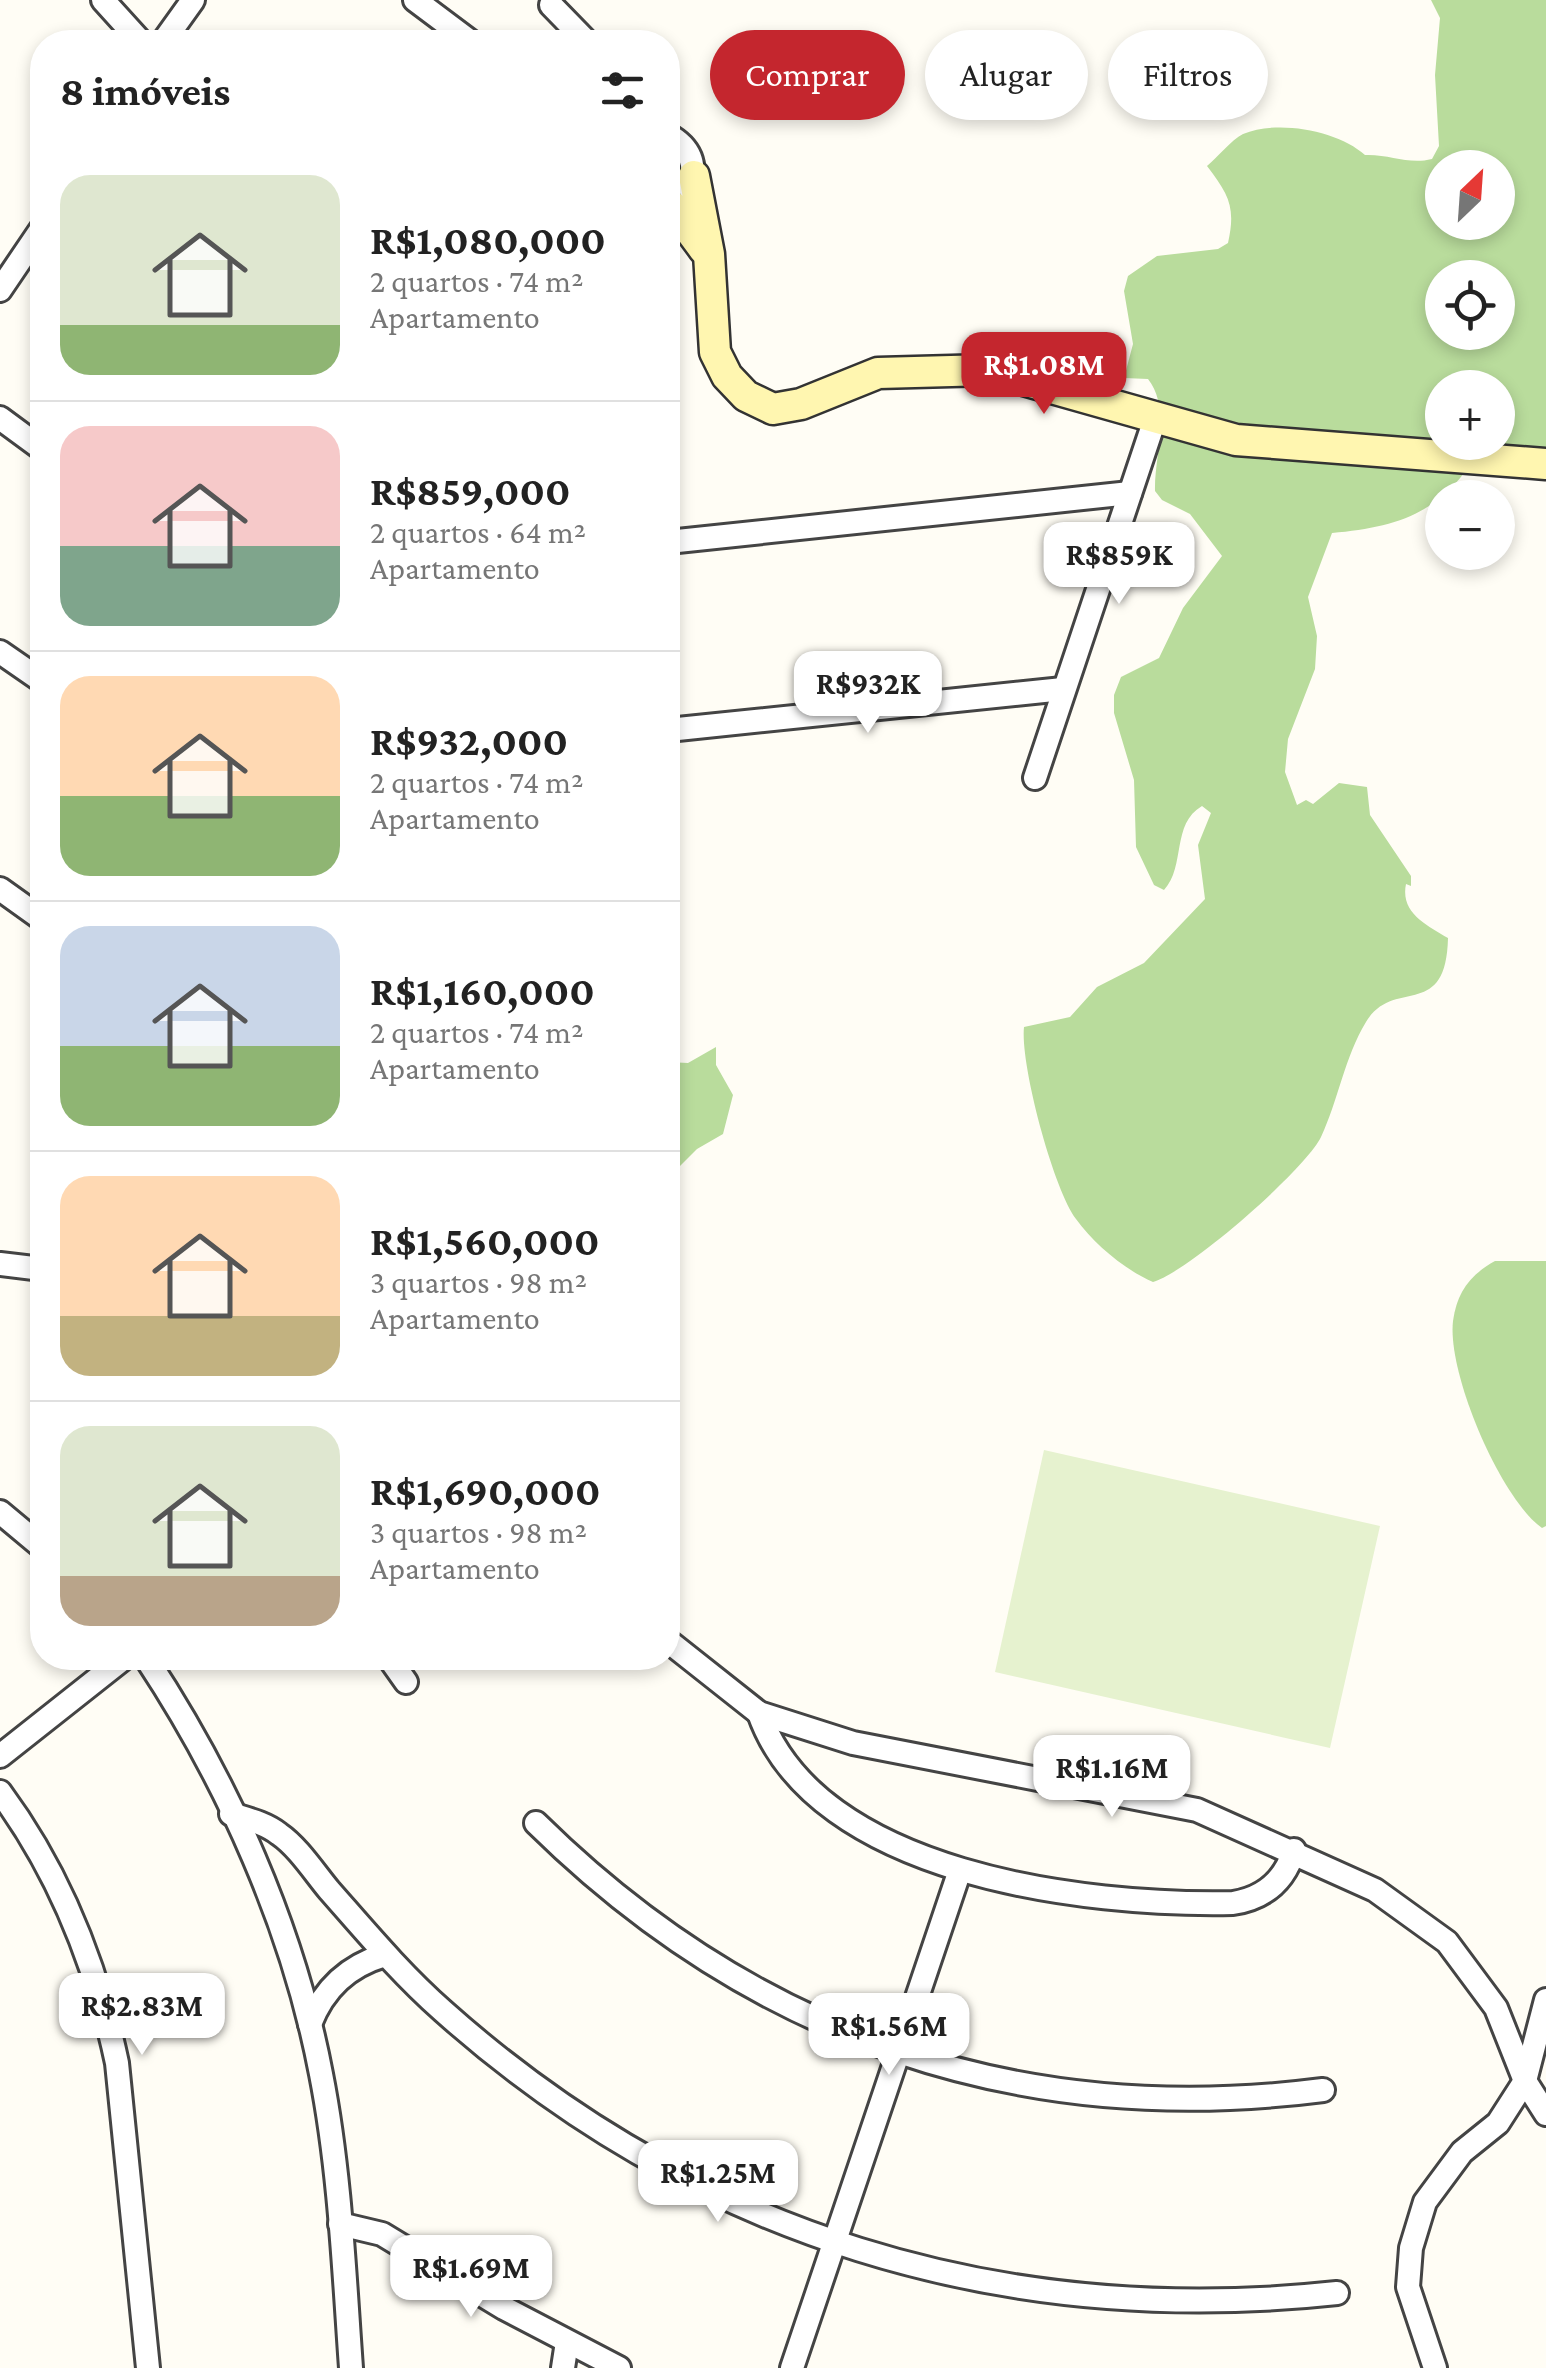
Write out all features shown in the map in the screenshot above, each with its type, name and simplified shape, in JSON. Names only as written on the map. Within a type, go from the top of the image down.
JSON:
[{"type":"street","points":[[103,0],[130,30]]},
{"type":"street","points":[[172,30],[193,0]]},
{"type":"street","points":[[415,0],[455,30]]},
{"type":"street","points":[[551,2],[563,30]]},
{"type":"street","points":[[551,2],[576,30]]},
{"type":"street","points":[[680,145],[688,151],[709,254],[715,352],[727,376],[746,396],[772,409],[802,404],[878,373],[988,370],[1236,440],[1546,464]]},
{"type":"street","points":[[680,202],[694,176]]},
{"type":"street","points":[[680,220],[709,254]]},
{"type":"street","points":[[0,290],[30,246]]},
{"type":"street","points":[[0,418],[30,439]]},
{"type":"street","points":[[1035,778],[1155,419]]},
{"type":"street","points":[[680,541],[1130,494]]},
{"type":"street","points":[[0,652],[30,673]]},
{"type":"street","points":[[680,729],[1063,689]]},
{"type":"street","points":[[0,889],[30,910]]},
{"type":"street","points":[[0,1264],[30,1268]]},
{"type":"street","points":[[0,1512],[30,1537]]},
{"type":"street","points":[[680,1651],[759,1714],[854,1743],[1197,1810],[1294,1850],[1375,1890],[1447,1942],[1496,2008],[1536,2084],[1546,2114]]},
{"type":"street","points":[[0,1756],[109,1670]]},
{"type":"street","points":[[154,1670],[202,1747],[276,1910],[310,2024],[330,2123],[351,2368]]},
{"type":"street","points":[[398,1670],[406,1682]]},
{"type":"street","points":[[759,1714],[778,1757],[816,1800],[871,1832],[960,1870],[1088,1897],[1233,1903],[1256,1898],[1275,1884],[1294,1850]]},
{"type":"street","points":[[0,1792],[59,1886],[94,1972],[107,2017],[117,2062],[148,2368]]},
{"type":"street","points":[[230,1814],[282,1835],[385,1955],[472,2037],[601,2131],[723,2199],[834,2243],[944,2274],[1092,2298],[1224,2302],[1337,2293]]},
{"type":"street","points":[[536,1823],[616,1896],[703,1960],[798,2012],[898,2053],[1002,2082],[1109,2098],[1216,2100],[1323,2090]]},
{"type":"street","points":[[792,2368],[960,1870]]},
{"type":"street","points":[[310,2024],[322,1998],[340,1977],[385,1955]]},
{"type":"street","points":[[1435,2368],[1408,2287],[1411,2248],[1424,2202],[1462,2152],[1498,2123],[1536,2084],[1546,2000]]},
{"type":"street","points":[[340,2224],[382,2234],[619,2368]]},
{"type":"street","points":[[563,2368],[567,2342]]},
{"type":"green space","points":[[1431,0],[1546,0],[1546,455],[1464,473],[1458,480],[1425,480],[1422,510],[1372,528],[1332,533],[1308,597],[1317,636],[1315,669],[1288,739],[1285,772],[1297,805],[1306,800],[1313,804],[1339,783],[1367,787],[1370,815],[1411,876],[1411,886],[1406,884],[1407,903],[1424,923],[1448,938],[1445,964],[1429,989],[1390,1001],[1366,1022],[1352,1049],[1321,1137],[1293,1172],[1192,1260],[1153,1282],[1101,1247],[1067,1203],[1040,1125],[1024,1045],[1024,1027],[1070,1017],[1097,987],[1144,963],[1205,899],[1198,845],[1211,813],[1202,806],[1192,814],[1182,834],[1171,880],[1164,890],[1154,885],[1136,847],[1134,780],[1114,713],[1114,695],[1121,677],[1159,658],[1183,608],[1222,556],[1190,514],[1162,500],[1155,491],[1159,405],[1148,379],[1124,378],[1133,344],[1124,291],[1128,276],[1157,256],[1218,249],[1228,243],[1229,202],[1207,166],[1234,140],[1257,130],[1307,130],[1340,139],[1365,155],[1425,160],[1425,240],[1515,240],[1515,150],[1437,150],[1435,75],[1440,18]]},
{"type":"green space","points":[[716,1047],[716,1065],[733,1095],[723,1134],[697,1149],[680,1166],[680,1063],[688,1063]]},
{"type":"green space","points":[[1495,1261],[1546,1261],[1546,1526],[1542,1528],[1526,1513],[1494,1463],[1467,1401],[1453,1344],[1453,1321],[1461,1293],[1478,1272]]},
{"type":"green space","points":[[1044,1450],[1380,1526],[1330,1748],[995,1672]]}]
